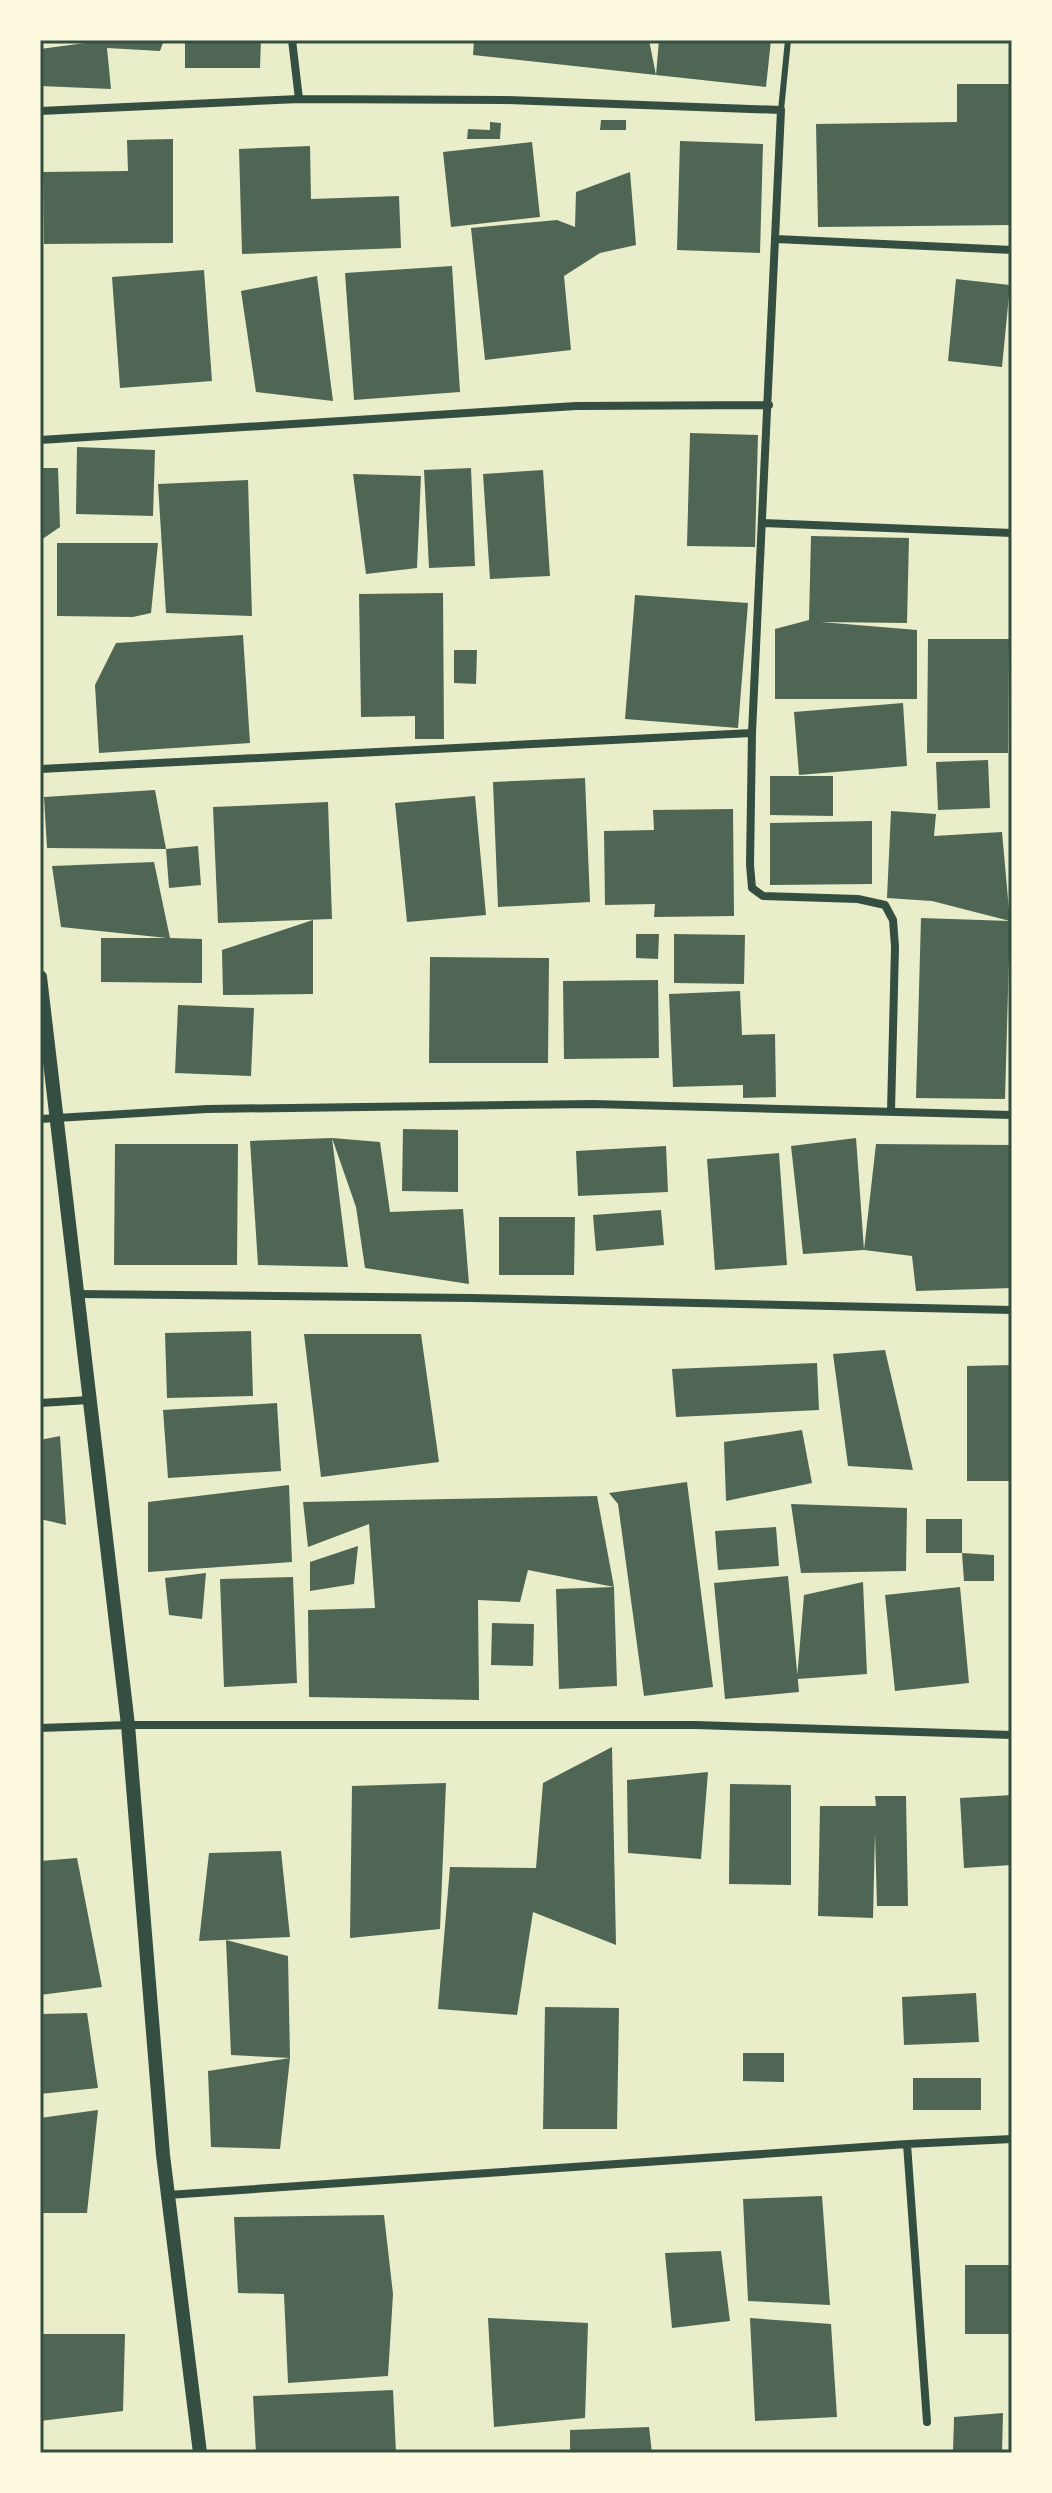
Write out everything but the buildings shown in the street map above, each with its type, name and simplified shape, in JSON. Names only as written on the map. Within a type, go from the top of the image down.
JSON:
[{"type":"street","points":[[292,40],[299,99]]},
{"type":"street","points":[[40,111],[299,99],[505,100],[781,110],[752,733],[752,888],[763,896],[858,899],[885,905],[893,920],[895,947],[891,1112]]},
{"type":"street","points":[[776,239],[1012,250]]},
{"type":"street","points":[[40,440],[576,406],[769,405]]},
{"type":"street","points":[[763,523],[1012,533]]},
{"type":"street","points":[[40,769],[752,733]]},
{"type":"street","points":[[40,977],[128,1725],[168,2195],[200,2453]]},
{"type":"street","points":[[40,1119],[207,1109],[593,1104],[1012,1115]]},
{"type":"street","points":[[77,1294],[471,1298],[1012,1310]]},
{"type":"street","points":[[40,1403],[89,1400]]},
{"type":"street","points":[[40,1728],[128,1725],[696,1725],[1012,1735]]},
{"type":"street","points":[[168,2195],[1012,2139]]},
{"type":"street","points":[[907,2144],[927,2422]]},
{"type":"lane","points":[[781,110],[788,40]]}]
